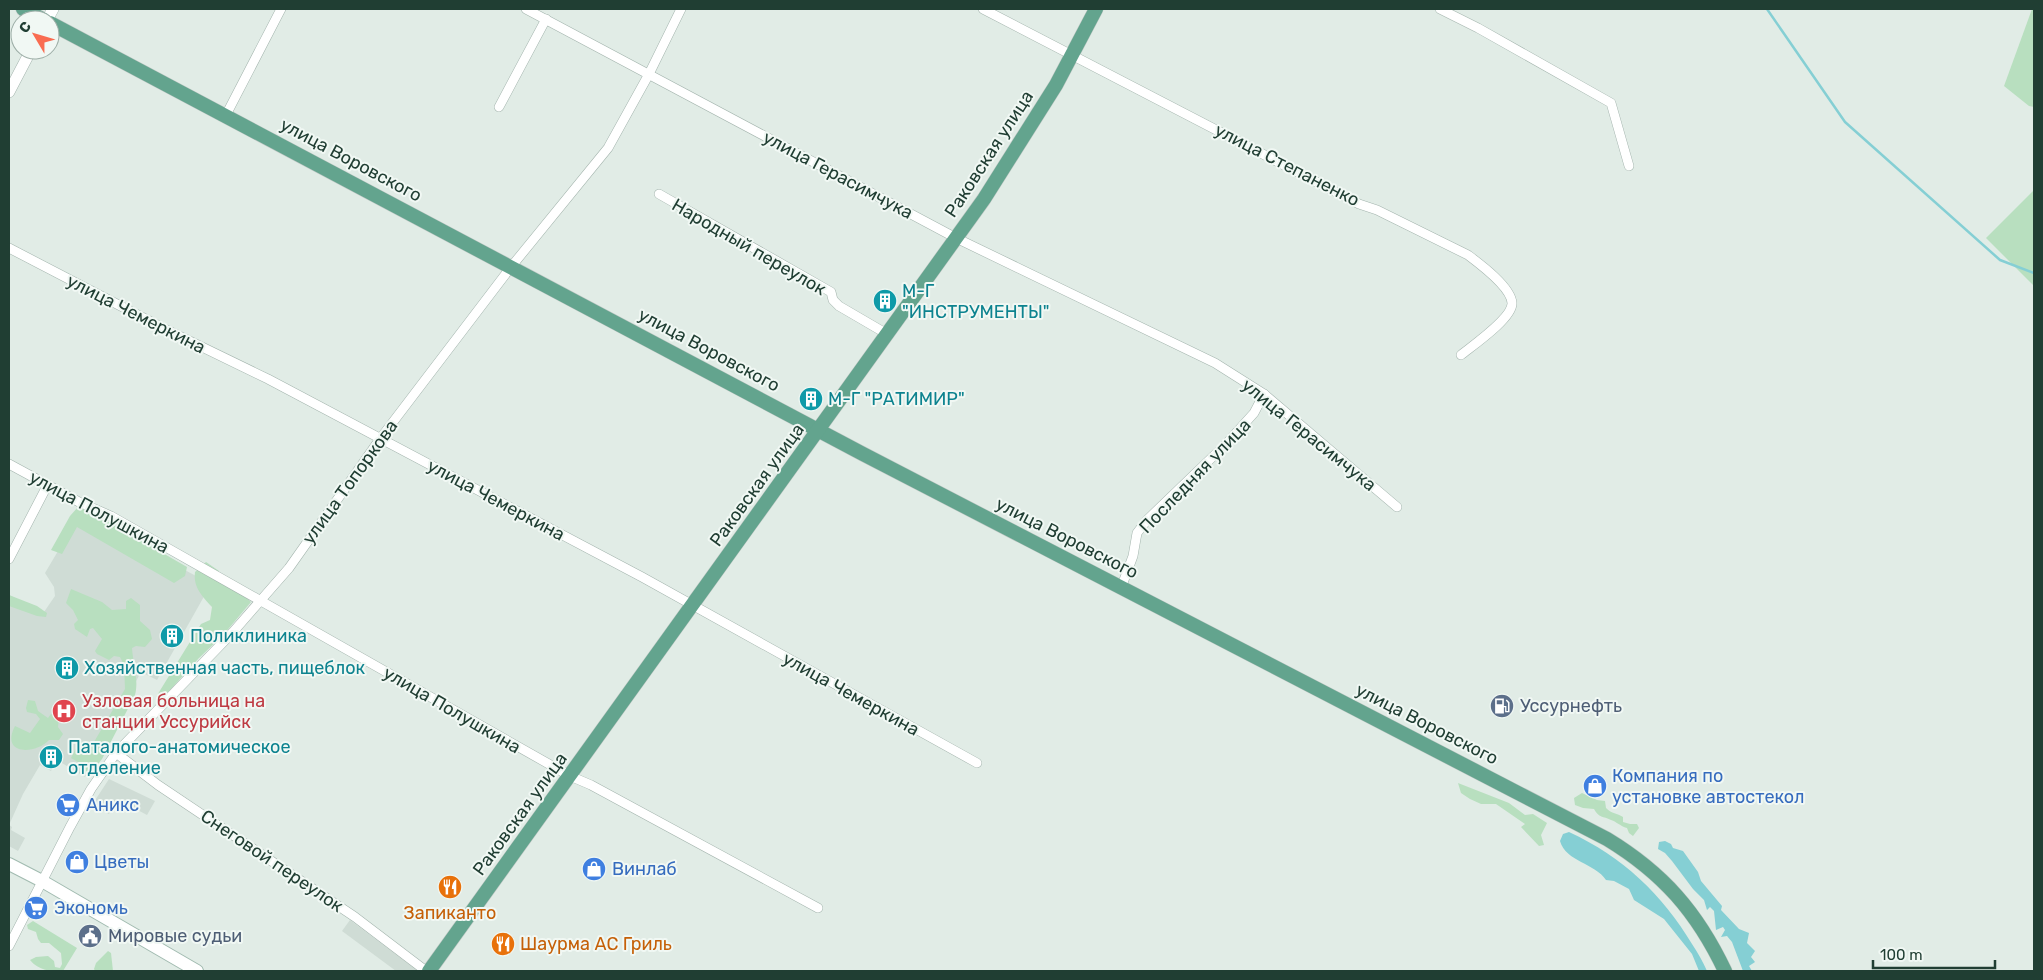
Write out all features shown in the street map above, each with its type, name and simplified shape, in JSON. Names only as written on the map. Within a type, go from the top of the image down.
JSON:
[{"type":"main road","name":"Раковская улица","points":[[428,971],[819,431],[956,238],[1019,146],[1072,55],[1096,9]]},
{"type":"main road","name":"улица Воровского","points":[[60,28],[819,431],[1538,803],[1629,853],[1661,878],[1698,922],[1725,971]]},
{"type":"main road","points":[[9,864],[42,881],[197,971]]},
{"type":"street","points":[[226,115],[281,9]]},
{"type":"street","name":"улица Герасимчука","points":[[526,9],[956,238],[1215,363],[1264,394],[1397,507]]},
{"type":"street","name":"улица Топоркова","points":[[9,946],[91,789],[116,753],[262,601],[380,440],[511,267],[608,148],[649,74],[681,9]]},
{"type":"street","name":"улица Степаненко","points":[[983,9],[1359,204],[1377,210],[1479,263],[1502,285],[1512,302],[1504,319],[1461,355]]},
{"type":"street","points":[[1440,9],[1478,28],[1611,103],[1629,166]]},
{"type":"street","points":[[499,107],[546,19]]},
{"type":"street","points":[[9,92],[26,60]]},
{"type":"street","name":"Народный переулок","points":[[659,194],[831,292],[833,300],[839,306],[887,334]]},
{"type":"street","name":"улица Чемеркина","points":[[9,248],[163,328],[268,379],[380,440],[642,577],[977,763]]},
{"type":"street","name":"Последняя улица","points":[[1121,588],[1133,556],[1137,533],[1147,520],[1219,451],[1254,413],[1264,394]]},
{"type":"street","name":"улица Полушкина","points":[[9,464],[48,486],[111,516],[570,776],[591,785],[818,908]]},
{"type":"street","points":[[9,559],[48,486]]},
{"type":"street","name":"Снеговой переулок","points":[[116,753],[158,785],[355,917],[428,971]]},
{"type":"shaded area","name":"Узловая больница на станции Уссурийск","points":[[80,514],[211,584],[157,680],[141,672],[103,742],[105,743],[85,777],[57,760],[51,771],[40,765],[23,794],[9,825],[9,595],[44,612],[55,596],[54,587],[45,573]]},
{"type":"shaded area","points":[[109,779],[155,801],[147,815],[117,799],[109,814],[92,805]]},
{"type":"shaded area","points":[[9,825],[12,827],[11,830],[25,838],[18,851],[9,846]]},
{"type":"shaded area","points":[[350,920],[418,971],[396,971],[342,931]]},
{"type":"green space","points":[[2032,9],[2034,9],[2034,107],[2029,106],[2004,86]]},
{"type":"green space","points":[[2034,190],[2034,286],[1986,238]]},
{"type":"green space","points":[[78,507],[102,518],[187,567],[185,576],[174,583],[77,527],[62,554],[51,550],[70,516]]},
{"type":"green space","points":[[206,562],[219,571],[214,578],[241,593],[251,602],[224,634],[199,658],[160,701],[156,697],[201,624],[210,620],[212,607],[199,591],[195,582],[195,572]]},
{"type":"green space","points":[[71,589],[102,602],[112,610],[126,609],[126,601],[131,598],[140,605],[140,621],[150,630],[152,639],[145,647],[136,646],[132,648],[136,678],[135,695],[102,759],[90,774],[83,773],[85,766],[71,758],[79,742],[91,744],[94,742],[125,689],[124,665],[120,657],[114,656],[109,660],[97,654],[95,651],[102,639],[93,628],[90,629],[87,637],[75,629],[74,624],[78,620],[73,610],[66,603]]},
{"type":"green space","points":[[9,595],[37,606],[47,613],[46,617],[37,616],[9,606]]},
{"type":"green space","points":[[28,700],[35,701],[38,711],[48,718],[51,714],[59,719],[58,727],[63,734],[59,740],[49,740],[43,745],[28,750],[21,750],[15,747],[12,743],[12,736],[15,726],[30,733],[40,719],[36,714],[27,712]]},
{"type":"green space","points":[[1458,783],[1509,803],[1525,815],[1533,814],[1547,823],[1541,835],[1544,845],[1539,846],[1521,827],[1525,824],[1496,804],[1481,804],[1461,793]]},
{"type":"green space","points":[[1582,793],[1597,800],[1605,801],[1606,808],[1623,817],[1623,822],[1637,824],[1639,828],[1633,836],[1627,828],[1599,815],[1594,809],[1575,805],[1574,798]]},
{"type":"green space","points":[[33,921],[77,948],[63,971],[41,968],[30,960],[36,957],[48,956],[54,961],[55,967],[60,968],[62,964],[61,953],[49,943],[41,943],[36,932],[28,929],[27,925]]},
{"type":"green space","points":[[108,951],[111,953],[113,971],[95,971],[96,963]]},
{"type":"water","points":[[1569,832],[1589,842],[1624,865],[1654,893],[1680,926],[1707,971],[1699,971],[1692,954],[1664,919],[1634,900],[1629,889],[1614,881],[1606,880],[1601,874],[1568,854],[1560,841],[1563,834]]},
{"type":"water","points":[[1665,841],[1671,844],[1673,848],[1683,851],[1698,872],[1701,881],[1722,906],[1721,910],[1739,929],[1749,933],[1747,943],[1755,951],[1751,957],[1755,962],[1749,966],[1752,971],[1743,971],[1732,942],[1727,936],[1721,937],[1725,930],[1723,927],[1716,930],[1714,911],[1710,907],[1707,910],[1704,900],[1665,853],[1658,849],[1659,842]]},
{"type":"waterway","points":[[1767,9],[1845,122],[2000,260],[2034,273]]},
{"type":"place","name":"М-Г \"ИНСТРУМЕНТЫ\"","points":[[885,301]]},
{"type":"place","name":"М-Г \"РАТИМИР\"","points":[[811,399]]},
{"type":"place","name":"Поликлиника","points":[[172,636]]},
{"type":"place","name":"Хозяйственная часть, пищеблок","points":[[67,668]]},
{"type":"place","name":"Уссурнефть","points":[[1502,706]]},
{"type":"place","name":"Узловая больница на станции Уссурийск","points":[[64,711]]},
{"type":"place","name":"Паталого-анатомическое отделение","points":[[51,757]]},
{"type":"place","name":"Компания по установке автостекол","points":[[1595,786]]},
{"type":"place","name":"Аникс","points":[[68,805]]},
{"type":"place","name":"Цветы","points":[[77,862]]},
{"type":"place","name":"Винлаб","points":[[594,869]]},
{"type":"place","name":"Запиканто","points":[[450,887]]},
{"type":"place","name":"Экономь","points":[[36,908]]},
{"type":"place","name":"Мировые судьи","points":[[90,936]]},
{"type":"place","name":"Шаурма АС Гриль","points":[[503,944]]}]
